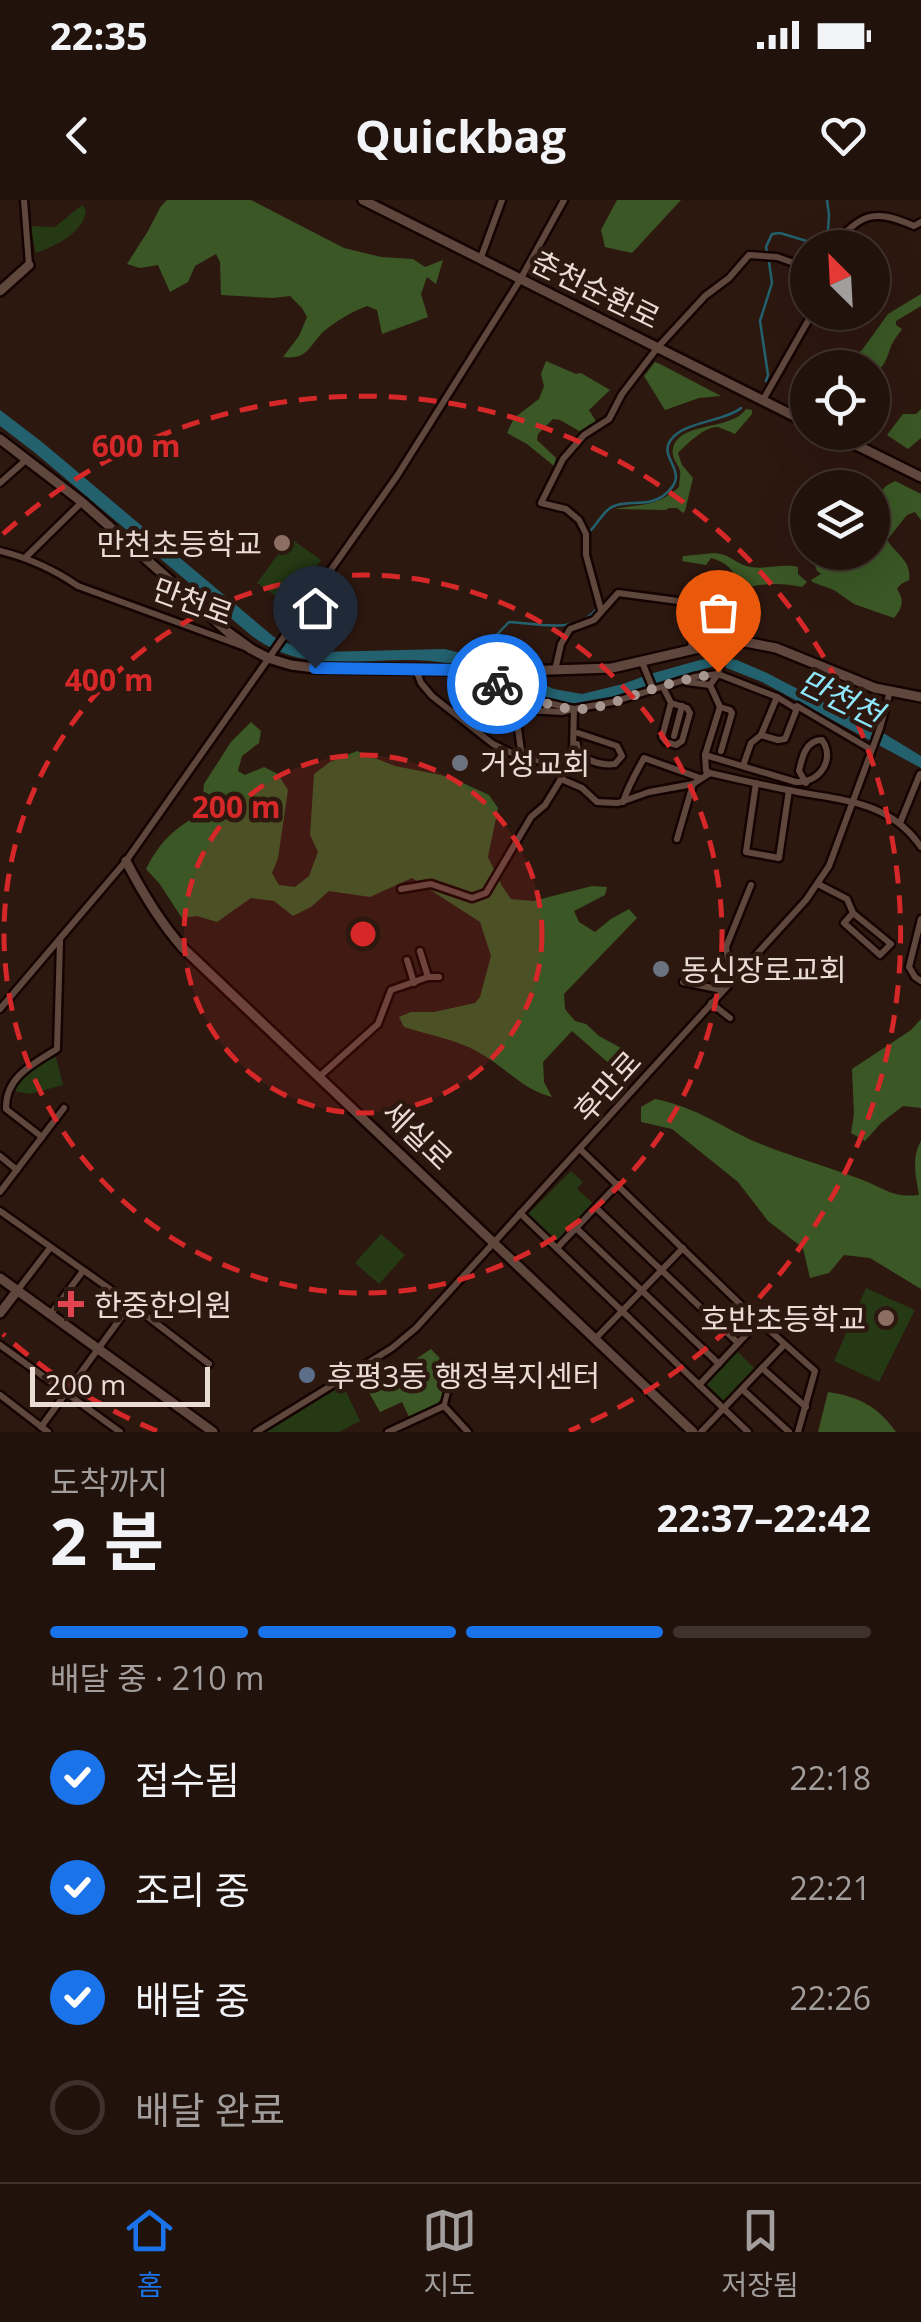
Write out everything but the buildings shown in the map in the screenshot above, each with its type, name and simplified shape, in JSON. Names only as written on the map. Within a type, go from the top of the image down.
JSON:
[{"type":"street","points":[[0,291],[29,265],[24,200]]},
{"type":"street","name":"춘천순환로","points":[[363,200],[790,413]]},
{"type":"street","points":[[480,260],[502,200]]},
{"type":"street","points":[[0,1009],[126,860],[397,476],[520,280],[564,200]]},
{"type":"street","points":[[850,230],[863,218],[881,214],[914,226],[921,222]]},
{"type":"street","points":[[601,610],[586,555],[586,534],[579,520],[566,509],[541,503],[563,459],[584,434],[609,420],[622,394],[658,346],[749,255],[790,262]]},
{"type":"street","points":[[763,400],[802,330]]},
{"type":"street","name":"만천로","points":[[0,439],[82,502],[251,649]]},
{"type":"street","points":[[866,450],[921,477]]},
{"type":"street","points":[[0,483],[27,459]]},
{"type":"street","points":[[26,557],[82,502]]},
{"type":"street","name":"만천로","points":[[0,552],[26,557],[78,586],[291,665],[555,670]]},
{"type":"street","points":[[690,650],[700,604],[618,593],[594,620],[570,628],[561,644],[555,670],[644,666],[690,650],[759,643],[875,688],[921,697]]},
{"type":"street","points":[[710,685],[726,648]]},
{"type":"street","points":[[644,666],[652,688]]},
{"type":"street","points":[[416,668],[418,678],[432,696],[494,744],[522,758],[549,762],[559,770],[561,778],[597,802],[623,802],[649,792],[692,784],[710,773]]},
{"type":"street","points":[[466,670],[532,699],[574,709]]},
{"type":"street","points":[[466,670],[472,679],[526,710]]},
{"type":"street","points":[[718,673],[793,705],[796,710],[786,737],[778,740],[761,736]]},
{"type":"street","points":[[526,710],[563,712],[718,673],[760,686],[871,748]]},
{"type":"street","points":[[578,733],[617,746],[622,756],[615,764],[580,755],[576,748],[580,714],[676,682],[710,685]]},
{"type":"street","points":[[710,685],[720,707],[704,755],[706,771],[852,801],[895,818],[921,847]]},
{"type":"street","points":[[663,687],[671,703],[662,735],[666,742],[674,744],[682,741],[690,715],[689,709],[671,703]]},
{"type":"street","name":"후만로","points":[[256,1432],[392,1348],[416,1328],[818,884],[829,866],[890,691]]},
{"type":"street","points":[[743,766],[778,697]]},
{"type":"street","points":[[674,736],[682,706]]},
{"type":"street","points":[[720,707],[732,713],[720,751]]},
{"type":"street","points":[[400,889],[432,884],[472,898],[489,889],[531,817],[545,805],[561,778],[574,748],[574,709]]},
{"type":"street","points":[[522,758],[517,721],[526,710]]},
{"type":"street","points":[[704,755],[806,783],[819,775],[828,755],[822,740],[809,745],[803,757],[799,771],[806,783]]},
{"type":"street","points":[[623,802],[632,776],[644,758],[702,778]]},
{"type":"street","points":[[900,823],[920,774]]},
{"type":"street","points":[[756,783],[746,852],[779,858],[788,790]]},
{"type":"street","points":[[677,838],[692,784]]},
{"type":"street","name":"세실로","points":[[126,860],[164,926],[183,948],[693,1432]]},
{"type":"street","points":[[818,884],[846,899],[853,913],[891,944],[880,955],[844,923],[853,913]]},
{"type":"street","points":[[732,980],[726,947],[751,885]]},
{"type":"street","points":[[921,919],[909,967],[921,981]]},
{"type":"street","points":[[42,1138],[6,1109],[5,1098],[13,1081],[26,1068],[57,1049],[60,938]]},
{"type":"street","points":[[420,952],[428,977]]},
{"type":"street","points":[[407,960],[414,983]]},
{"type":"street","points":[[320,1076],[378,1024],[391,990],[439,977]]},
{"type":"street","points":[[683,982],[724,990]]},
{"type":"street","points":[[712,1004],[730,1018]]},
{"type":"street","points":[[0,1192],[64,1108]]},
{"type":"street","points":[[580,1150],[815,1371],[798,1432]]},
{"type":"street","points":[[0,1156],[17,1170]]},
{"type":"street","points":[[556,1248],[618,1184]]},
{"type":"street","points":[[596,1208],[738,1343]]},
{"type":"street","points":[[0,1211],[209,1364]]},
{"type":"street","points":[[520,1213],[748,1432]]},
{"type":"street","points":[[576,1228],[718,1364]]},
{"type":"street","points":[[0,1313],[50,1248]]},
{"type":"street","points":[[595,1339],[683,1248]]},
{"type":"street","points":[[50,1315],[83,1271]]},
{"type":"street","points":[[0,1278],[213,1432]]},
{"type":"street","points":[[0,1396],[44,1429],[131,1304]]},
{"type":"street","points":[[699,1385],[759,1322]]},
{"type":"street","points":[[0,1344],[120,1432]]},
{"type":"street","points":[[701,1432],[784,1345]]},
{"type":"street","points":[[444,1406],[455,1363]]},
{"type":"street","points":[[762,1368],[806,1408]]},
{"type":"street","points":[[742,1389],[789,1432]]},
{"type":"street","points":[[388,1432],[444,1406]]},
{"type":"street","points":[[444,1406],[468,1432]]},
{"type":"green space","points":[[167,200],[251,200],[344,248],[381,257],[413,259],[425,267],[443,260],[436,284],[427,277],[421,294],[428,317],[382,334],[377,310],[367,306],[328,328],[303,354],[283,357],[307,317],[290,296],[221,295],[220,262],[216,254],[195,266],[188,282],[170,292],[158,265],[140,268],[127,264]]},
{"type":"green space","points":[[617,200],[681,200],[632,253],[605,247],[601,230]]},
{"type":"green space","points":[[82,205],[86,210],[84,218],[74,232],[36,253],[30,226],[55,227]]},
{"type":"green space","points":[[921,294],[921,306],[896,321],[902,329],[890,350],[862,350],[876,330],[890,330],[890,313]]},
{"type":"green space","points":[[546,361],[581,373],[610,390],[589,410],[597,423],[581,432],[553,419],[538,434],[537,440],[556,458],[554,466],[507,433],[514,418],[539,399]]},
{"type":"green space","points":[[655,362],[721,396],[699,398],[665,410],[644,376]]},
{"type":"green space","points":[[746,409],[752,410],[752,414],[735,434],[712,428],[678,453],[693,478],[683,513],[677,508],[615,509],[648,504],[671,494],[679,487],[680,471],[673,452],[677,440],[695,430],[729,421]]},
{"type":"green space","points":[[921,409],[921,438],[908,449],[890,437],[890,431],[903,414],[916,414]]},
{"type":"green space","points":[[895,481],[921,494],[921,520],[915,512],[907,515],[890,536],[890,484]]},
{"type":"green space","points":[[290,538],[321,560],[289,605],[257,583]]},
{"type":"green space","points":[[890,544],[906,563],[909,580],[897,589],[901,604],[894,618],[854,604],[834,590],[812,582],[821,574],[817,571],[890,570]]},
{"type":"green space","points":[[715,553],[752,567],[790,566],[807,582],[802,587],[749,587],[719,561],[711,558],[706,565],[682,561],[683,556]]},
{"type":"green space","points":[[251,722],[261,731],[259,743],[242,756],[238,771],[245,775],[264,767],[278,774],[288,790],[278,858],[272,873],[279,885],[295,887],[309,876],[318,852],[310,835],[314,774],[330,762],[357,751],[395,766],[441,775],[489,795],[498,808],[488,857],[511,899],[533,901],[592,886],[607,887],[605,895],[574,911],[579,922],[595,932],[629,909],[637,918],[564,994],[565,1009],[575,1021],[632,1054],[628,1080],[572,1031],[543,1062],[544,1082],[552,1097],[532,1089],[469,1048],[404,1027],[399,1017],[411,1012],[434,1012],[475,1003],[491,956],[480,922],[412,878],[370,897],[329,891],[293,916],[274,901],[251,898],[217,922],[197,916],[182,918],[146,869],[169,836],[201,813],[204,784],[231,742]]},
{"type":"green space","points":[[921,1019],[921,1108],[903,1106],[865,1141],[851,1133],[852,1069],[911,1030]]},
{"type":"green space","points":[[56,1057],[63,1085],[30,1094],[13,1091],[31,1069]]},
{"type":"green space","points":[[655,1099],[693,1111],[763,1145],[901,1195],[919,1195],[915,1161],[921,1141],[921,1289],[870,1258],[844,1255],[829,1273],[810,1278],[803,1248],[768,1221],[738,1182],[672,1129],[641,1122],[641,1107]]},
{"type":"green space","points":[[571,1171],[583,1182],[577,1189],[595,1205],[557,1244],[527,1215]]},
{"type":"green space","points":[[381,1234],[405,1255],[379,1284],[355,1263]]},
{"type":"green space","points":[[866,1288],[915,1310],[879,1382],[834,1361]]},
{"type":"green space","points":[[431,1349],[449,1368],[439,1401],[410,1419],[402,1402],[380,1412],[368,1391]]},
{"type":"green space","points":[[736,1350],[756,1370],[725,1402],[704,1383]]},
{"type":"green space","points":[[343,1385],[360,1421],[339,1432],[266,1432]]},
{"type":"green space","points":[[828,1392],[867,1404],[896,1432],[818,1432]]},
{"type":"water","points":[[0,410],[274,637],[297,647],[320,652],[445,649],[494,662],[554,689],[582,694],[700,660],[737,660],[885,734],[921,756],[921,768],[762,682],[719,665],[626,698],[573,705],[534,696],[439,662],[320,661],[275,649],[252,636],[0,426]]},
{"type":"waterway","points":[[767,252],[772,234],[810,242],[828,230],[827,200]]},
{"type":"waterway","points":[[766,381],[760,321],[772,283],[769,262]]},
{"type":"waterway","points":[[589,532],[612,507],[652,501],[672,488],[676,474],[668,448],[676,434],[741,408]]},
{"type":"waterway","points":[[583,538],[587,572]]},
{"type":"waterway","points":[[488,644],[509,622],[568,625],[589,616],[597,608],[596,602]]},
{"type":"waterway","points":[[463,655],[476,651]]},
{"type":"way so far","points":[[497,684],[532,699],[574,709],[718,672]]},
{"type":"place","name":"만천초등학교","points":[[282,543]]},
{"type":"place","name":"거성교회","points":[[460,763]]},
{"type":"place","name":"동신장로교회","points":[[661,969]]},
{"type":"place","name":"한중한의원","points":[[71,1304]]},
{"type":"place","name":"호반초등학교","points":[[886,1318]]},
{"type":"place","name":"후평3동 행정복지센터","points":[[307,1375]]},
{"type":"route","points":[[315,668],[466,670],[497,684]]},
{"type":"water label","name":"만천천","points":[[841,697]]}]
